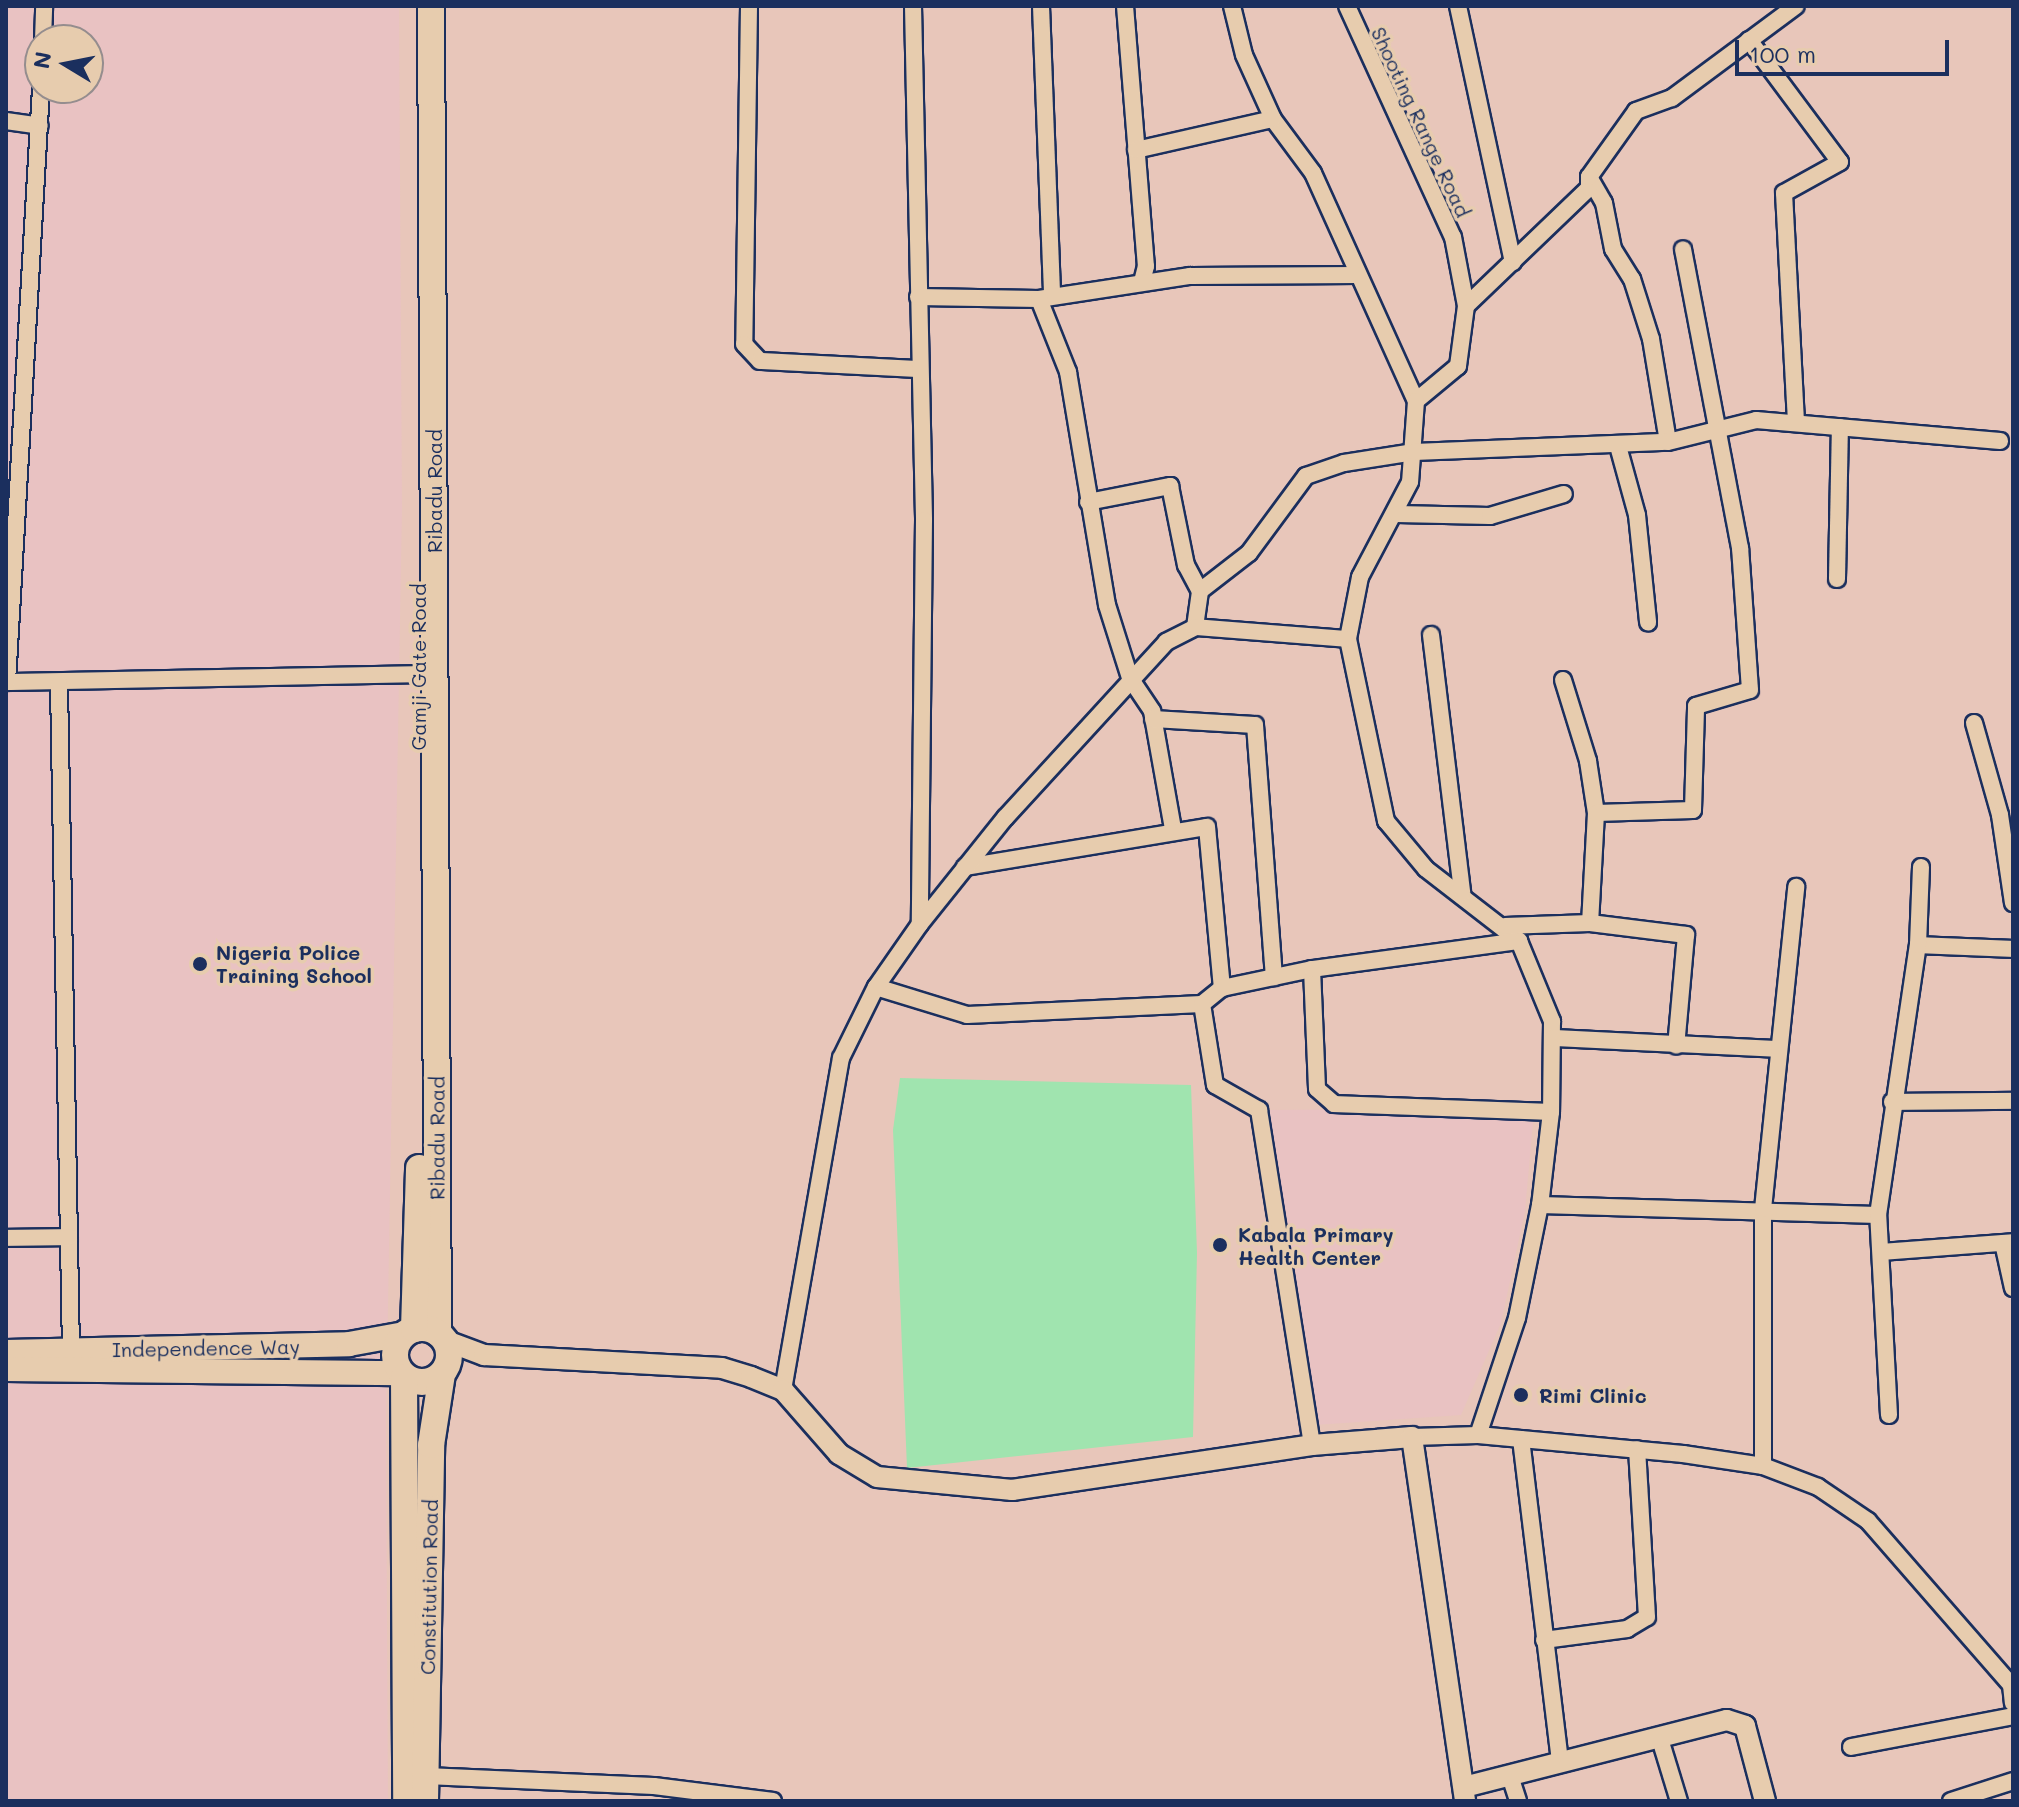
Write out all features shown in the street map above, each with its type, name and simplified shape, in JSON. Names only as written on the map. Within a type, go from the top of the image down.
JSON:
[{"type":"main road","name":"Gamji Gate Road","points":[[414,6],[426,532],[418,674],[432,1346]]},
{"type":"main road","name":"Ribadu Road","points":[[431,6],[426,532],[437,1263],[432,1346]]},
{"type":"main road","name":"Independence Way","points":[[6,1352],[349,1344],[432,1346]]},
{"type":"main road","name":"Constitution Road","points":[[406,1801],[403,1375],[394,1353],[432,1346],[426,1789]]},
{"type":"main road","points":[[403,1375],[419,1383],[432,1346]]},
{"type":"main road","name":"Independence Way","points":[[6,1369],[403,1375]]},
{"type":"street","points":[[749,6],[744,344],[760,361],[919,369]]},
{"type":"street","points":[[913,6],[924,520],[920,924]]},
{"type":"street","points":[[1041,6],[1046,296],[1068,372],[1088,502],[1130,678],[1153,719],[1173,829]]},
{"type":"street","points":[[1125,6],[1142,282]]},
{"type":"street","points":[[1232,6],[1244,55],[1273,119],[1313,173],[1416,401],[1414,452],[1397,514],[1360,577],[1348,639],[1386,821],[1426,869],[1505,926],[1519,941],[1544,991],[1553,1038],[1551,1112],[1540,1205],[1517,1318],[1478,1435]]},
{"type":"street","name":"Shooting Range Road","points":[[1347,6],[1453,237],[1466,306],[1458,366],[1416,401]]},
{"type":"street","points":[[1458,6],[1513,262]]},
{"type":"street","points":[[1466,306],[1589,188],[1589,177],[1636,111],[1672,98],[1796,6]]},
{"type":"street","points":[[1749,40],[1840,162],[1784,193],[1796,421]]},
{"type":"street","points":[[41,104],[6,682],[59,684],[418,674]]},
{"type":"street","points":[[1136,150],[1273,119]]},
{"type":"street","points":[[6,121],[40,126]]},
{"type":"street","points":[[1589,177],[1604,203],[1613,249],[1632,279],[1651,339],[1668,442]]},
{"type":"street","points":[[1596,813],[1693,810],[1696,706],[1750,690],[1740,548],[1721,431],[1683,249]]},
{"type":"street","points":[[918,297],[1046,296],[1142,282],[1358,275]]},
{"type":"street","points":[[1200,591],[1249,553],[1306,476],[1414,452],[1668,442],[1756,420],[1796,421],[2000,441]]},
{"type":"street","points":[[1837,579],[1840,427]]},
{"type":"street","points":[[1618,446],[1637,515],[1648,622]]},
{"type":"street","points":[[1088,502],[1170,486],[1186,565],[1200,591],[1195,627]]},
{"type":"street","points":[[1397,514],[1490,516],[1564,494]]},
{"type":"street","points":[[783,1390],[841,1058],[876,987],[920,924],[965,867],[1130,678],[1166,642],[1195,627],[1348,639]]},
{"type":"street","points":[[1431,635],[1462,893]]},
{"type":"street","points":[[1563,680],[1588,761],[1596,813],[1590,923]]},
{"type":"street","points":[[59,684],[71,1352]]},
{"type":"street","points":[[1153,719],[1255,725],[1274,977]]},
{"type":"street","points":[[1974,723],[2006,809],[2013,903]]},
{"type":"street","points":[[965,867],[1197,825],[1210,832],[1222,988]]},
{"type":"street","points":[[1889,1415],[1878,1215],[1892,1102],[1918,945],[1921,867]]},
{"type":"street","points":[[1763,1466],[1763,1209],[1796,887]]},
{"type":"street","points":[[1505,926],[1590,923],[1686,935],[1676,1046]]},
{"type":"street","points":[[876,987],[967,1015],[1202,1004],[1222,988],[1312,969],[1519,941]]},
{"type":"street","points":[[1918,945],[2013,949]]},
{"type":"street","points":[[1312,969],[1317,1089],[1334,1104],[1551,1112]]},
{"type":"street","points":[[1202,1004],[1215,1085],[1259,1110],[1312,1445]]},
{"type":"street","points":[[1553,1038],[1778,1049]]},
{"type":"street","points":[[1892,1102],[2013,1101]]},
{"type":"street","points":[[1540,1205],[1763,1209],[1878,1215]]},
{"type":"street","points":[[6,1238],[69,1237]]},
{"type":"street","points":[[1881,1252],[2008,1242],[2013,1288]]},
{"type":"street","points":[[432,1346],[484,1355],[722,1368],[783,1390],[839,1454],[877,1477],[1012,1490],[1312,1445],[1412,1437],[1478,1435],[1637,1449],[1763,1466],[1818,1487],[1868,1521],[2012,1685],[2013,1703]]},
{"type":"street","points":[[1412,1437],[1464,1794],[1510,1776],[1739,1722],[1765,1801]]},
{"type":"street","points":[[1521,1439],[1560,1763]]},
{"type":"street","points":[[1544,1640],[1627,1629],[1647,1617],[1637,1449]]},
{"type":"street","points":[[1851,1747],[2013,1716]]},
{"type":"street","points":[[1660,1739],[1679,1801]]},
{"type":"street","points":[[1510,1776],[1518,1801]]},
{"type":"street","points":[[1951,1801],[2013,1781]]},
{"type":"street","points":[[426,1789],[654,1794],[773,1801]]},
{"type":"shaded area","name":"Nigeria Police Training School","points":[[6,6],[399,6],[402,508],[386,1420],[388,1801],[6,1801]]},
{"type":"shaded area","points":[[1374,1109],[1533,1122],[1525,1211],[1501,1323],[1461,1415],[1315,1425],[1267,1110]]},
{"type":"green space","points":[[900,1078],[1191,1085],[1197,1253],[1193,1437],[907,1468],[893,1130]]},
{"type":"place","name":"Nigeria Police Training School","points":[[200,964]]},
{"type":"place","name":"Kabala Primary Health Center","points":[[1220,1245]]},
{"type":"place","name":"Rimi Clinic","points":[[1521,1395]]}]
